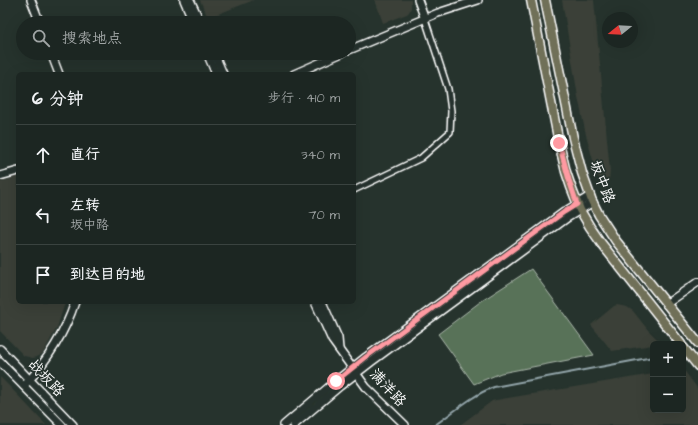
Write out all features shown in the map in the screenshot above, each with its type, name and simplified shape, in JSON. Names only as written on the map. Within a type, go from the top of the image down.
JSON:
[{"type":"main road","name":"坂中路","points":[[531,0],[561,150],[569,180],[579,207],[601,243],[679,341]]},
{"type":"main road","name":"坂中路","points":[[546,0],[574,145],[591,199],[616,241],[698,343]]},
{"type":"main road","points":[[686,351],[698,366]]},
{"type":"street","points":[[31,0],[37,16]]},
{"type":"street","points":[[184,0],[191,16]]},
{"type":"street","points":[[190,0],[197,16]]},
{"type":"street","points":[[356,189],[421,158],[450,132],[451,111],[448,89],[418,0]]},
{"type":"street","points":[[356,47],[438,13],[478,0]]},
{"type":"street","points":[[54,60],[58,72]]},
{"type":"street","points":[[210,60],[215,72]]},
{"type":"street","points":[[217,60],[222,72]]},
{"type":"street","points":[[299,72],[326,60]]},
{"type":"street","points":[[0,176],[16,172]]},
{"type":"street","points":[[284,425],[564,212],[579,207],[591,199]]},
{"type":"street","points":[[666,304],[698,282]]},
{"type":"street","points":[[24,386],[57,341],[74,304]]},
{"type":"street","name":"满洋路","points":[[316,304],[332,340],[354,371],[366,387],[405,425]]},
{"type":"street","name":"满洋路","points":[[323,304],[338,338],[339,349]]},
{"type":"street","name":"战坂路","points":[[0,349],[74,425]]},
{"type":"street","name":"战坂路","points":[[0,362],[62,425]]},
{"type":"street","points":[[294,425],[354,371]]},
{"type":"shaded area","points":[[200,0],[254,0],[213,16],[207,16]]},
{"type":"shaded area","points":[[375,0],[411,0],[411,8],[407,14],[383,23]]},
{"type":"shaded area","points":[[562,0],[594,0],[610,171],[605,195],[586,135],[578,97]]},
{"type":"shaded area","points":[[16,177],[16,304],[65,304],[57,328],[43,353],[33,358],[24,356],[0,331],[0,182]]},
{"type":"shaded area","points":[[617,305],[627,307],[633,311],[659,341],[650,341],[650,345],[612,351],[591,325]]},
{"type":"shaded area","points":[[686,373],[698,389],[698,425],[460,425],[492,401],[650,374],[650,413],[686,413]]},
{"type":"shaded area","points":[[0,377],[11,388],[46,425],[0,425]]},
{"type":"green space","points":[[531,269],[594,355],[501,373],[474,384],[438,334],[480,302]]},
{"type":"waterway","points":[[435,425],[471,399],[494,387],[650,358]]},
{"type":"route","points":[[336,381],[366,357],[577,204],[559,143]]}]
